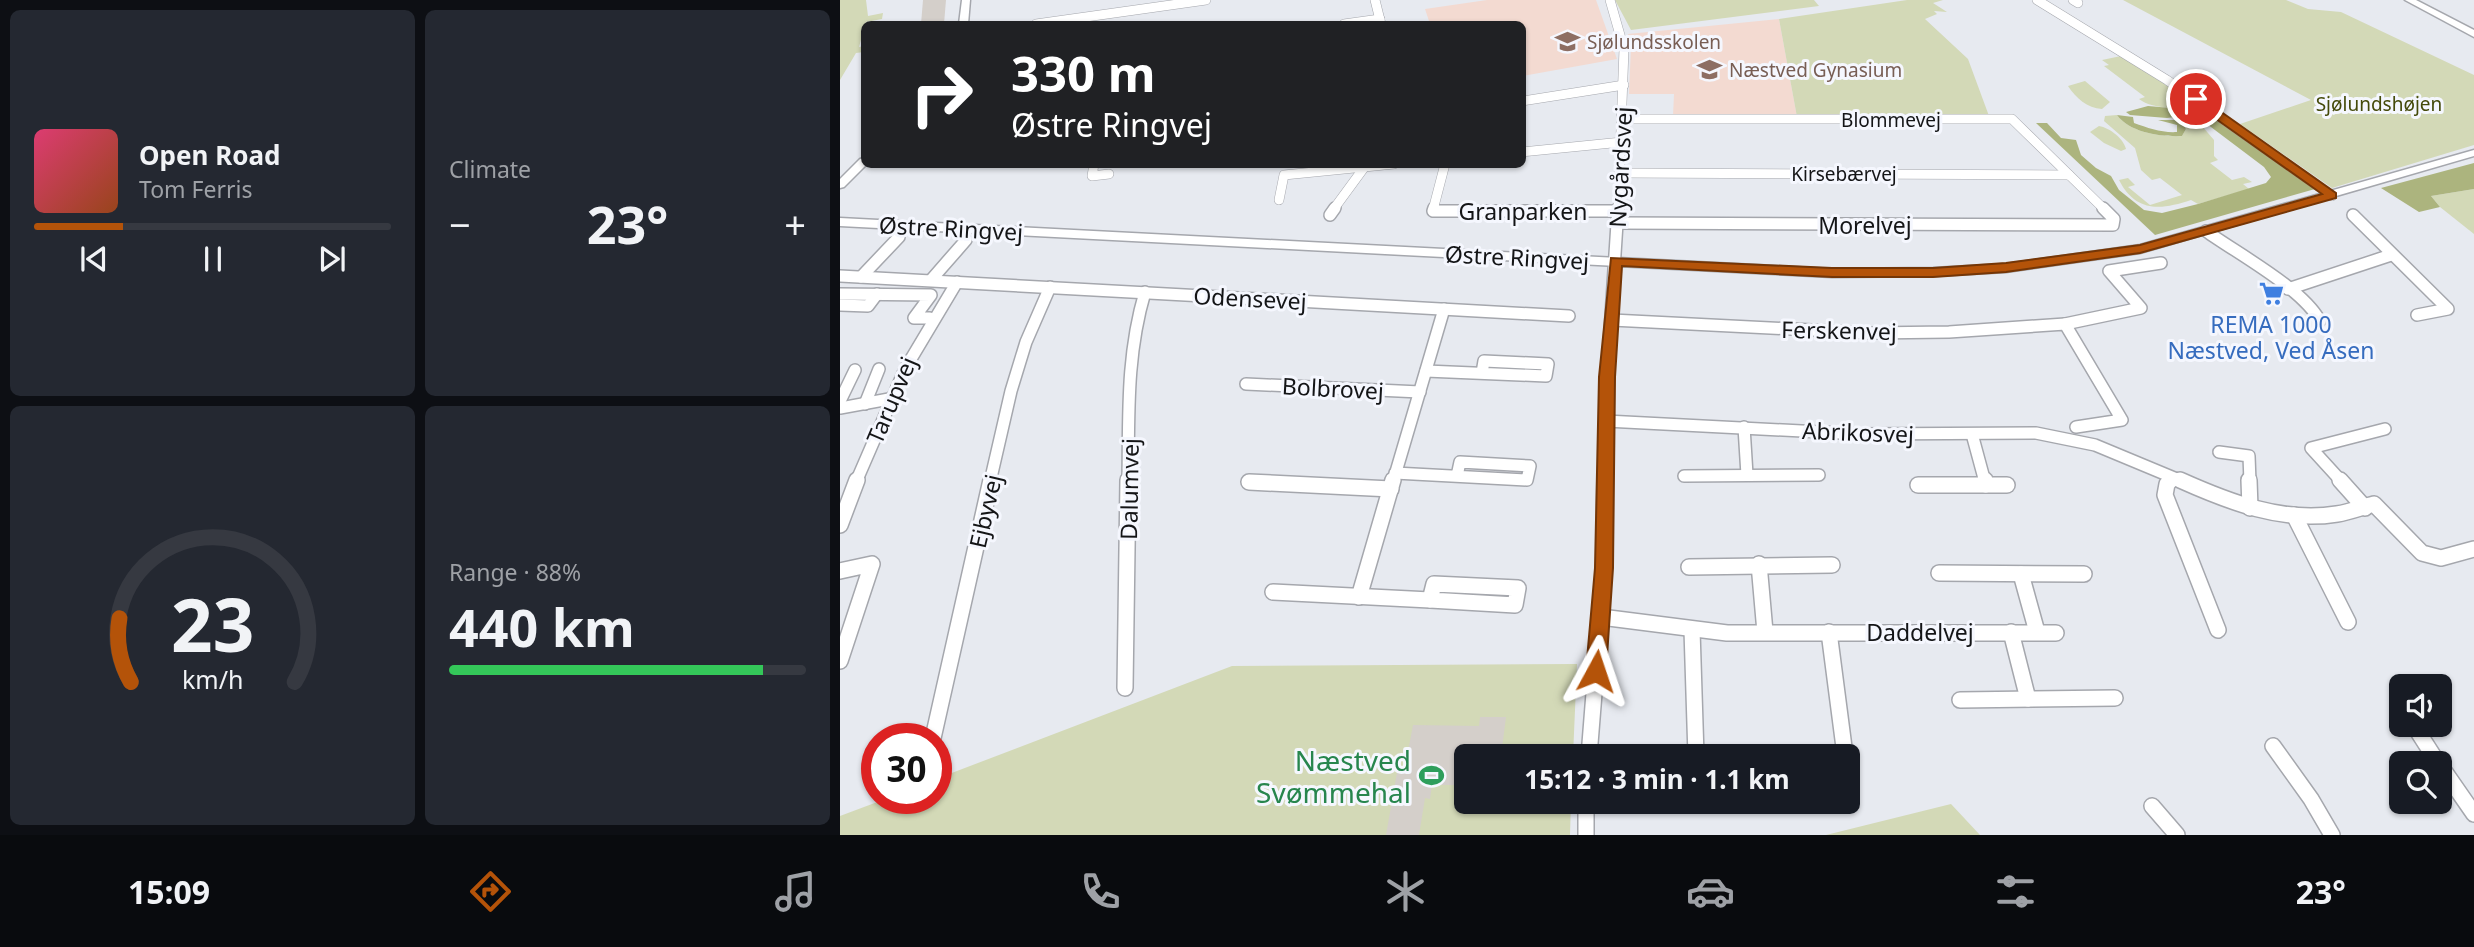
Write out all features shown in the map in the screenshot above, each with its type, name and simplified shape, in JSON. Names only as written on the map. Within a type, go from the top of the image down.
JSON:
[{"type":"street","points":[[964,21],[968,0]]},
{"type":"street","points":[[1092,20],[1206,0]]},
{"type":"street","points":[[1375,0],[1381,21]]},
{"type":"street","name":"Nygårdsvej","points":[[1590,744],[1604,568],[1606,421],[1624,85],[1624,50],[1610,0]]},
{"type":"street","points":[[2037,0],[2196,99],[2332,196]]},
{"type":"street","points":[[2409,0],[2474,34]]},
{"type":"street","points":[[1526,100],[1624,85]]},
{"type":"street","name":"Blommevej","points":[[1622,119],[2012,120],[2114,219],[2113,225]]},
{"type":"street","points":[[1526,152],[1622,142]]},
{"type":"street","name":"Østre Ringvej","points":[[840,222],[1832,273],[1933,272],[2079,259],[2140,249],[2332,196],[2474,153]]},
{"type":"street","points":[[841,182],[861,164]]},
{"type":"street","points":[[1093,168],[1092,176],[1108,174]]},
{"type":"street","points":[[1279,200],[1284,175],[1347,168]]},
{"type":"street","points":[[1330,215],[1364,168]]},
{"type":"street","name":"Granparken","points":[[1444,168],[1433,211],[1618,211]]},
{"type":"street","name":"Kirsebærvej","points":[[1620,173],[2069,175]]},
{"type":"street","points":[[2353,215],[2391,256],[2448,309],[2417,315]]},
{"type":"street","name":"Morelvej","points":[[1618,223],[2113,225]]},
{"type":"street","points":[[2206,231],[2316,311],[2320,321]]},
{"type":"street","points":[[861,277],[899,237]]},
{"type":"street","points":[[931,280],[966,240]]},
{"type":"street","points":[[2288,289],[2391,256]]},
{"type":"street","name":"Ferskenvej","points":[[1612,320],[1870,333],[1949,332],[2065,324],[2141,309],[2109,271],[2161,262]]},
{"type":"street","name":"Odensevej","points":[[840,276],[1569,316]]},
{"type":"street","name":"Tarupvej","points":[[841,517],[906,362],[930,318],[957,282]]},
{"type":"street","name":"Ejbyvej","points":[[936,723],[1012,391],[1026,342],[1050,287]]},
{"type":"street","name":"Dalumvej","points":[[1125,688],[1129,383],[1134,330],[1145,292]]},
{"type":"street","points":[[840,294],[931,295],[914,318],[930,318]]},
{"type":"street","points":[[840,306],[869,306],[877,294]]},
{"type":"street","name":"Bolbrovej","points":[[1359,597],[1444,309]]},
{"type":"street","points":[[2065,324],[2122,420],[2076,427]]},
{"type":"street","points":[[1426,370],[1482,373],[1546,376],[1548,364],[1484,361],[1482,373]]},
{"type":"street","points":[[865,404],[879,369]]},
{"type":"street","points":[[840,401],[855,370]]},
{"type":"street","name":"Bolbrovej","points":[[1246,384],[1420,391]]},
{"type":"street","points":[[840,408],[889,399]]},
{"type":"street","name":"Abrikosvej","points":[[1606,421],[1860,434],[2028,432],[2067,437],[2111,451],[2173,479],[2250,508],[2294,515],[2323,516],[2365,508]]},
{"type":"street","points":[[1744,427],[1747,475]]},
{"type":"street","points":[[2385,429],[2311,448],[2365,508],[2374,504],[2422,553],[2440,559],[2474,549]]},
{"type":"street","points":[[1972,434],[1986,485]]},
{"type":"street","points":[[2219,452],[2249,456],[2250,508]]},
{"type":"street","points":[[1395,473],[1527,480],[1530,466],[1460,462],[1457,476]]},
{"type":"street","name":"Abrikosvej","points":[[1684,476],[1819,475]]},
{"type":"street","points":[[2173,479],[2167,484],[2165,495],[2218,630]]},
{"type":"street","points":[[1249,482],[1391,489]]},
{"type":"street","points":[[1918,485],[2007,485]]},
{"type":"street","points":[[2294,515],[2348,622]]},
{"type":"street","points":[[840,571],[872,564],[840,661]]},
{"type":"street","points":[[1759,564],[1765,632]]},
{"type":"street","points":[[1689,567],[1832,565]]},
{"type":"street","points":[[1939,573],[2084,574]]},
{"type":"street","points":[[2021,574],[2037,632]]},
{"type":"street","points":[[1273,592],[1430,601],[1515,605],[1518,588],[1434,584],[1430,601]]},
{"type":"street","name":"Daddelvej","points":[[1601,617],[1692,630],[2056,632]]},
{"type":"street","points":[[1692,630],[1696,744]]},
{"type":"street","points":[[1829,632],[1844,744]]},
{"type":"street","points":[[2011,632],[2028,699]]},
{"type":"street","points":[[1960,699],[2115,698]]},
{"type":"street","points":[[2273,746],[2311,799],[2332,835]]},
{"type":"street","points":[[2452,783],[2474,814]]},
{"type":"street","points":[[2152,806],[2177,835]]},
{"type":"street","points":[[1586,814],[1586,835]]},
{"type":"shaded area","name":"Sjølundsskolen","points":[[1487,0],[1596,0],[1617,59],[1526,75],[1526,21],[1429,21],[1425,9]]},
{"type":"shaded area","name":"Næstved Gynasium","points":[[1779,19],[1797,117],[1673,116],[1674,94],[1629,94],[1631,46],[1628,34]]},
{"type":"green space","points":[[840,0],[866,0],[868,16],[883,13],[882,19],[861,21],[861,52],[856,53],[840,80]]},
{"type":"green space","points":[[1615,0],[1814,0],[1819,6],[1631,30]]},
{"type":"green space","points":[[1907,0],[1943,0],[1933,3],[1947,12],[1934,11],[1937,14],[1925,19],[1968,59],[1989,116],[1797,117],[1779,19]]},
{"type":"green space","name":"Sjølundshøjen","points":[[2123,0],[2286,0],[2308,9],[2341,12],[2474,75],[2474,145],[2332,188],[2240,124],[2311,100]]},
{"type":"green space","points":[[2121,56],[2208,112],[2191,115],[2145,103],[2139,99],[2145,97],[2104,66],[2109,65],[2102,60]]},
{"type":"green space","points":[[2085,81],[2110,102],[2102,109],[2082,102],[2068,86]]},
{"type":"green space","points":[[2148,106],[2182,109],[2191,115],[2167,118],[2130,115],[2126,112]]},
{"type":"green space","points":[[2117,115],[2130,126],[2156,135],[2182,136],[2186,129],[2181,120],[2202,126],[2214,140],[2214,156],[2218,160],[2210,163],[2232,180],[2244,177],[2252,182],[2243,184],[2249,189],[2198,204],[2191,200],[2160,207],[2150,206],[2141,203],[2126,191],[2119,180],[2128,178],[2135,185],[2128,187],[2150,205],[2182,195],[2160,178],[2152,180],[2141,170],[2135,148],[2104,121],[2105,116]]},
{"type":"green space","points":[[2117,115],[2133,117],[2134,123],[2166,132],[2177,132],[2177,125],[2158,120],[2181,120],[2186,129],[2182,136],[2156,135],[2130,126]]},
{"type":"green space","points":[[2213,115],[2315,189],[2155,235],[2036,123],[2047,123],[2061,138],[2076,140],[2081,155],[2111,176],[2119,190],[2144,210],[2162,213],[2266,183],[2271,177],[2264,167],[2199,118]]},
{"type":"green space","points":[[2099,126],[2116,134],[2126,149],[2121,151],[2104,143],[2090,132]]},
{"type":"green space","points":[[2474,163],[2474,189],[2431,196],[2440,207],[2419,212],[2381,188]]},
{"type":"green space","points":[[2474,189],[2474,234],[2440,207],[2431,196]]},
{"type":"green space","points":[[1577,664],[1574,744],[1454,744],[1454,814],[1571,814],[1570,835],[840,835],[840,816],[861,808],[861,814],[952,814],[952,773],[1232,666]]},
{"type":"green space","points":[[1951,804],[1980,835],[1826,835]]},
{"type":"building","points":[[923,0],[946,0],[944,21],[921,21]]},
{"type":"building","name":"Næstved Svømmehal","points":[[1480,717],[1506,717],[1503,744],[1454,744],[1454,785],[1432,785],[1430,799],[1425,798],[1419,835],[1386,835],[1398,767],[1405,767],[1413,725],[1479,726]]},
{"type":"place","name":"Sjølundsskolen","points":[[1567,42]]},
{"type":"place","name":"Næstved Gynasium","points":[[1709,70]]},
{"type":"place","name":"REMA 1000 Næstved, Ved Åsen","points":[[2271,294]]},
{"type":"place","name":"Næstved Svømmehal","points":[[1431,776]]},
{"type":"route","points":[[1596,671],[1604,568],[1607,377],[1616,261],[1832,273],[2006,268],[2079,259],[2163,244],[2332,196],[2196,99]]}]
